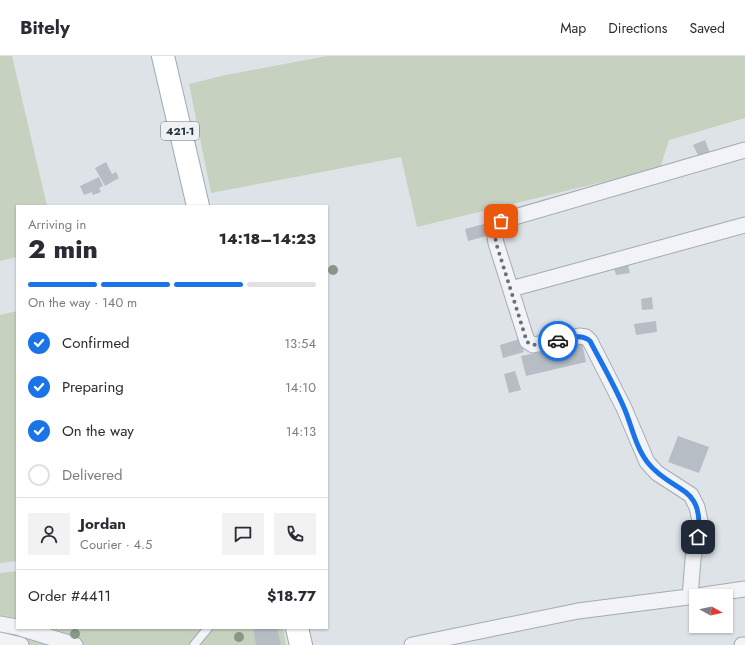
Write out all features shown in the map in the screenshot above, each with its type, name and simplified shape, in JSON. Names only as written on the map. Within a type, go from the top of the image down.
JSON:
[{"type":"main road","name":"421-1","points":[[163,56],[198,205]]},
{"type":"main road","points":[[297,629],[301,645]]},
{"type":"street","points":[[694,589],[693,559],[700,521],[697,507],[691,495],[658,473],[647,462],[624,408],[590,341],[579,336],[544,343],[529,344],[496,243],[494,229],[501,221],[745,150]]},
{"type":"street","points":[[511,289],[745,225]]},
{"type":"street","points":[[733,591],[745,590]]},
{"type":"street","points":[[412,645],[578,611],[689,597]]},
{"type":"street","points":[[0,624],[16,627]]},
{"type":"street","points":[[23,629],[75,645]]},
{"type":"street","points":[[0,640],[21,645]]},
{"type":"lane","points":[[194,645],[207,629]]},
{"type":"green space","points":[[0,56],[12,56],[47,205],[16,205],[16,257],[0,261]]},
{"type":"green space","points":[[327,56],[745,56],[745,118],[669,140],[660,168],[417,227],[401,157],[211,193],[189,84],[226,75]]},
{"type":"green space","points":[[16,311],[16,561],[0,563],[0,315]]},
{"type":"green space","points":[[16,571],[16,629],[283,629],[286,645],[0,645],[0,573]]},
{"type":"building","points":[[705,140],[710,153],[699,157],[693,145]]},
{"type":"building","points":[[106,162],[112,174],[116,172],[119,178],[105,186],[95,168]]},
{"type":"building","points":[[99,177],[103,186],[99,188],[101,192],[93,195],[92,192],[84,195],[80,186]]},
{"type":"building","points":[[484,224],[487,236],[468,241],[465,229]]},
{"type":"building","points":[[627,261],[630,273],[616,275],[613,264]]},
{"type":"building","points":[[652,297],[653,309],[642,310],[641,299]]},
{"type":"building","points":[[656,321],[657,332],[636,335],[634,324]]},
{"type":"building","points":[[520,339],[524,352],[503,358],[500,345]]},
{"type":"building","points":[[582,343],[586,362],[526,376],[521,356]]},
{"type":"building","points":[[515,371],[521,390],[509,393],[504,374]]},
{"type":"building","points":[[678,436],[709,447],[699,473],[668,462]]},
{"type":"building","points":[[253,629],[277,629],[281,645],[256,645]]},
{"type":"way so far","points":[[501,221],[494,229],[496,243],[527,342],[533,345],[558,341]]},
{"type":"route","points":[[558,341],[579,336],[590,341],[624,408],[639,447],[647,462],[658,473],[691,495],[697,507],[700,521],[698,537]]}]
